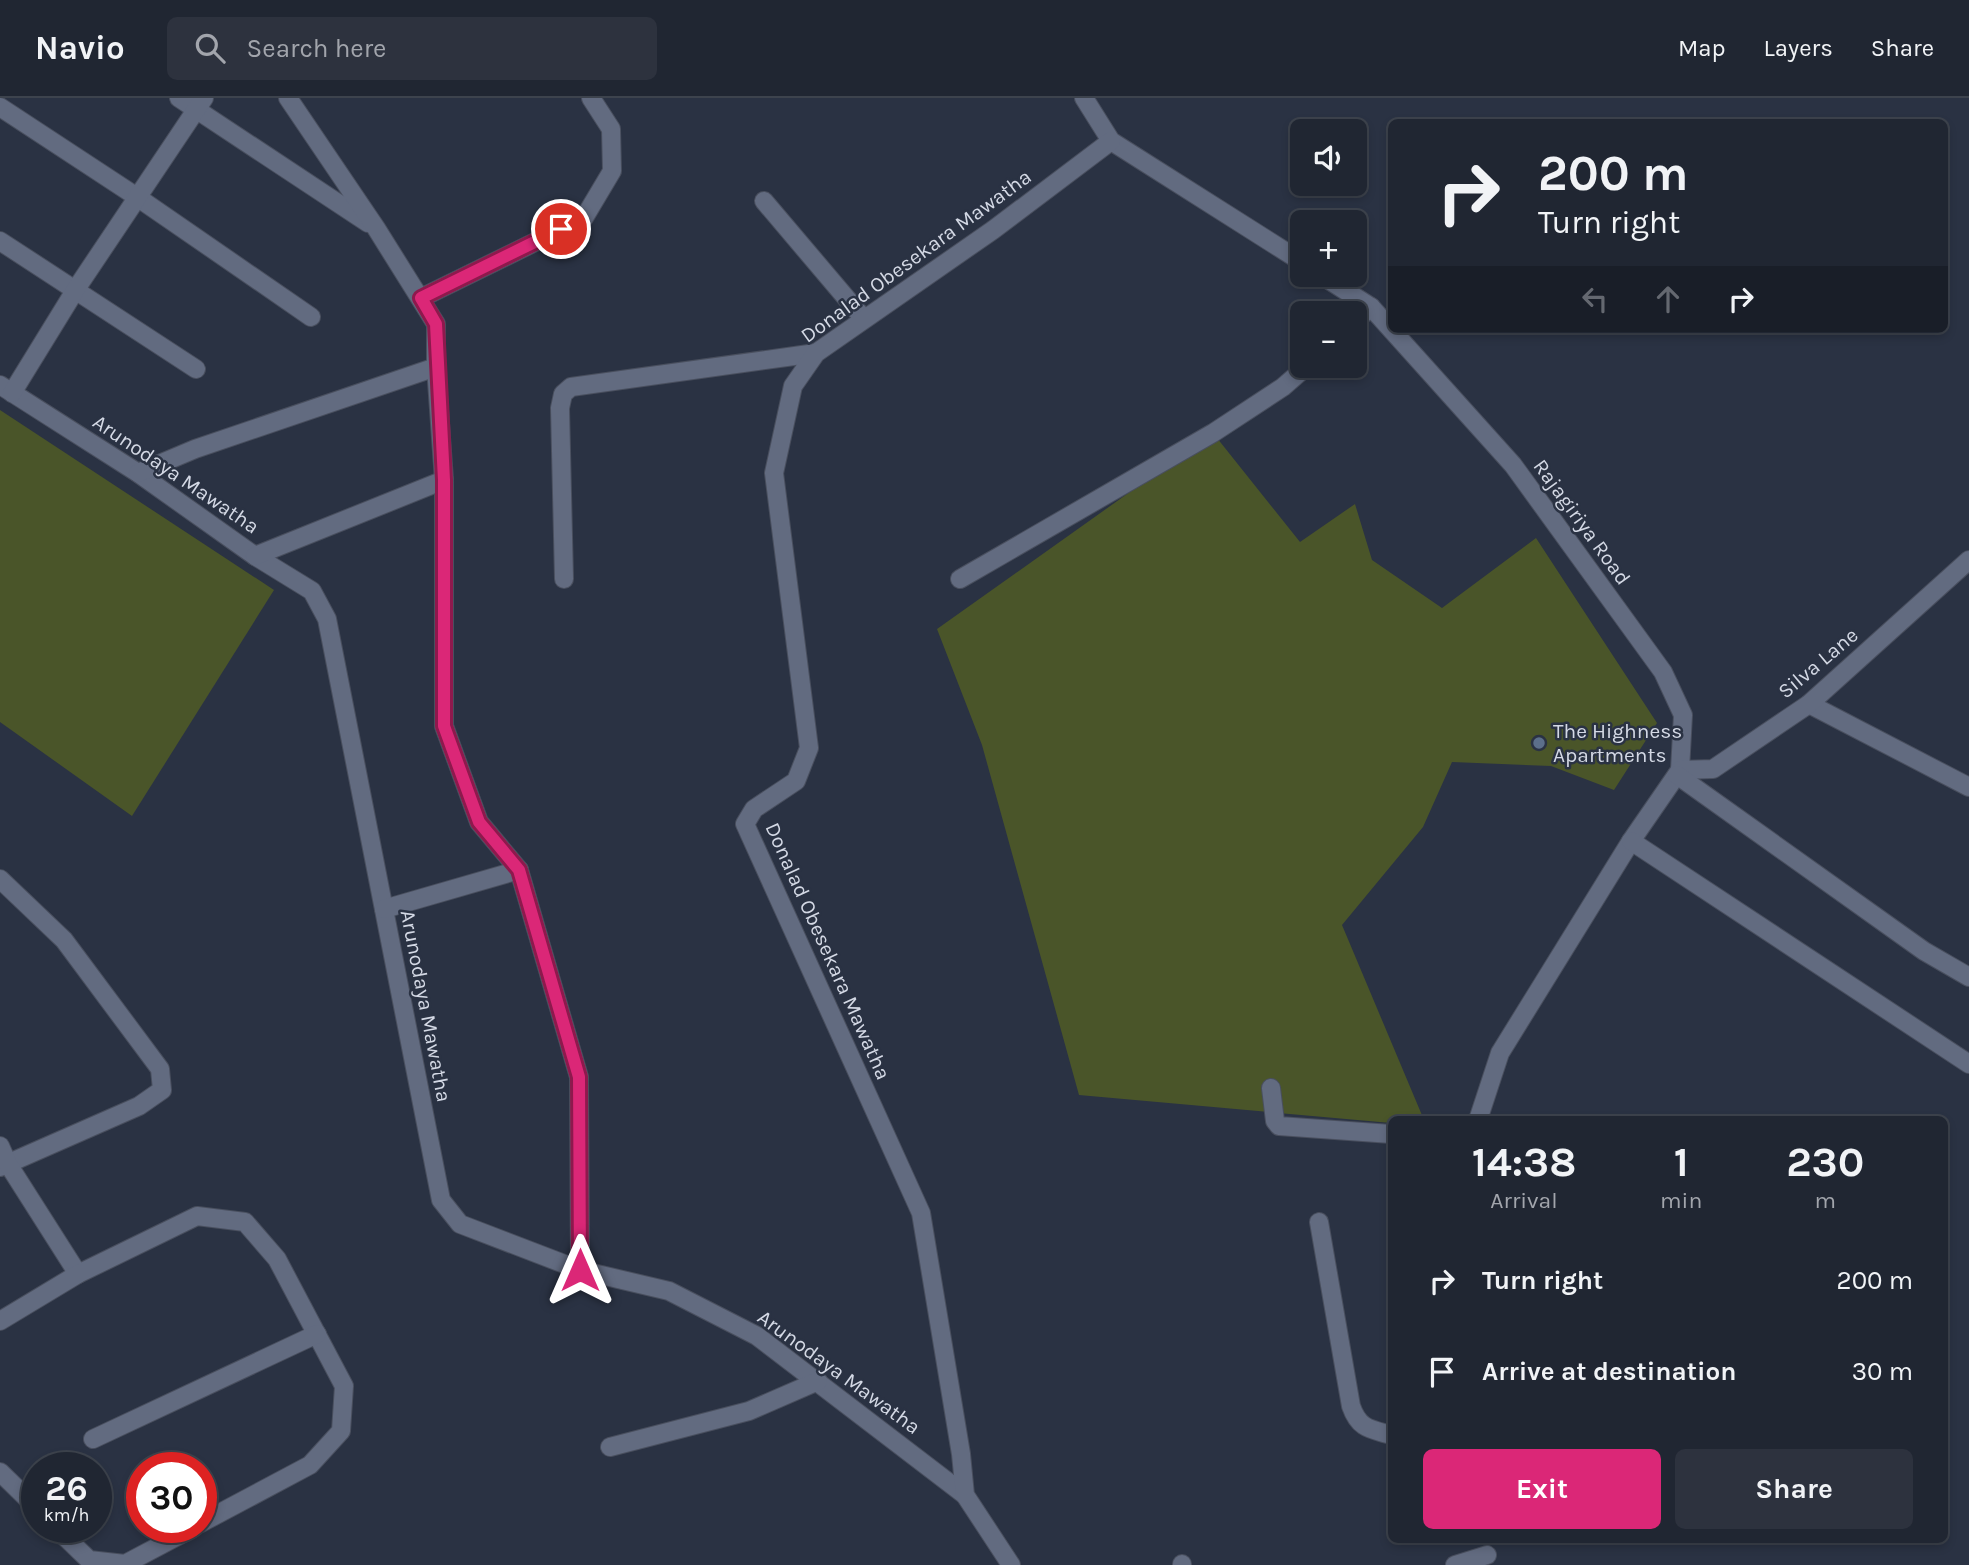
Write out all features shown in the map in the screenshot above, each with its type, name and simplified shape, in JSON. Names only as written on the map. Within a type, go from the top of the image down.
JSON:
[{"type":"street","points":[[178,98],[201,104],[376,228]]},
{"type":"street","points":[[288,98],[376,228],[436,324],[436,367],[444,480],[444,726],[479,822],[519,870],[579,1077],[580,1270]]},
{"type":"street","points":[[421,298],[584,218],[612,171],[611,129],[591,98]]},
{"type":"street","points":[[1084,98],[1111,141],[1290,254]]},
{"type":"street","points":[[6,389],[201,104]]},
{"type":"street","points":[[0,107],[311,317]]},
{"type":"street","name":"Donalad Obesekara Mawatha","points":[[1011,1565],[965,1495],[961,1454],[921,1213],[745,824],[754,809],[796,781],[809,748],[774,473],[793,386],[816,352],[993,230],[1111,141]]},
{"type":"street","points":[[764,201],[864,319]]},
{"type":"street","points":[[0,241],[196,369]]},
{"type":"street","name":"Rajagiriya Road","points":[[1340,287],[1371,307],[1388,326]]},
{"type":"street","points":[[1367,311],[1371,307]]},
{"type":"street","name":"Rajagiriya Road","points":[[1394,333],[1513,465],[1663,672],[1683,715],[1679,773]]},
{"type":"street","points":[[564,579],[560,408],[563,394],[571,387],[816,352]]},
{"type":"street","points":[[138,473],[195,449],[436,367]]},
{"type":"street","points":[[960,579],[1213,433],[1293,378]]},
{"type":"street","name":"Arunodaya Mawatha","points":[[6,389],[138,473],[255,556],[312,591],[327,619],[441,1200],[460,1224],[580,1270],[669,1291],[757,1336],[965,1495]]},
{"type":"street","points":[[255,556],[444,480]]},
{"type":"street","name":"Silva Lane","points":[[1679,773],[1713,769],[1809,704],[1969,560]]},
{"type":"street","points":[[1809,704],[1969,786]]},
{"type":"street","points":[[1479,1116],[1500,1053],[1631,841],[1679,773],[1924,951],[1969,977]]},
{"type":"street","points":[[1631,841],[1969,1064]]},
{"type":"street","points":[[384,909],[519,870]]},
{"type":"street","points":[[0,878],[64,940],[160,1069],[162,1090],[139,1107],[4,1165]]},
{"type":"street","points":[[1271,1088],[1279,1126],[1388,1134]]},
{"type":"street","points":[[0,1146],[4,1165],[78,1274]]},
{"type":"street","points":[[0,1321],[78,1274],[197,1216],[245,1222],[277,1259],[344,1386],[341,1431],[310,1465],[217,1514]]},
{"type":"street","points":[[1319,1222],[1351,1406],[1356,1420],[1367,1428],[1388,1434]]},
{"type":"street","points":[[93,1440],[317,1334]]},
{"type":"street","points":[[610,1447],[749,1411],[818,1381]]},
{"type":"street","points":[[0,1472],[21,1492]]},
{"type":"street","points":[[72,1543],[89,1560],[125,1564],[165,1543]]},
{"type":"street","points":[[1455,1565],[1487,1553]]},
{"type":"green space","points":[[0,410],[274,590],[132,816],[0,722]]},
{"type":"green space","points":[[1213,433],[1300,542],[1355,504],[1372,560],[1442,608],[1536,538],[1657,723],[1614,790],[1551,766],[1452,762],[1423,827],[1342,925],[1422,1116],[1388,1116],[1388,1123],[1079,1095],[982,745],[937,629]]},
{"type":"place","name":"The Highness Apartments","points":[[1539,743]]},
{"type":"route","points":[[561,229],[421,298],[436,324],[436,367],[444,480],[444,726],[479,822],[519,870],[579,1077],[580,1270]]}]
